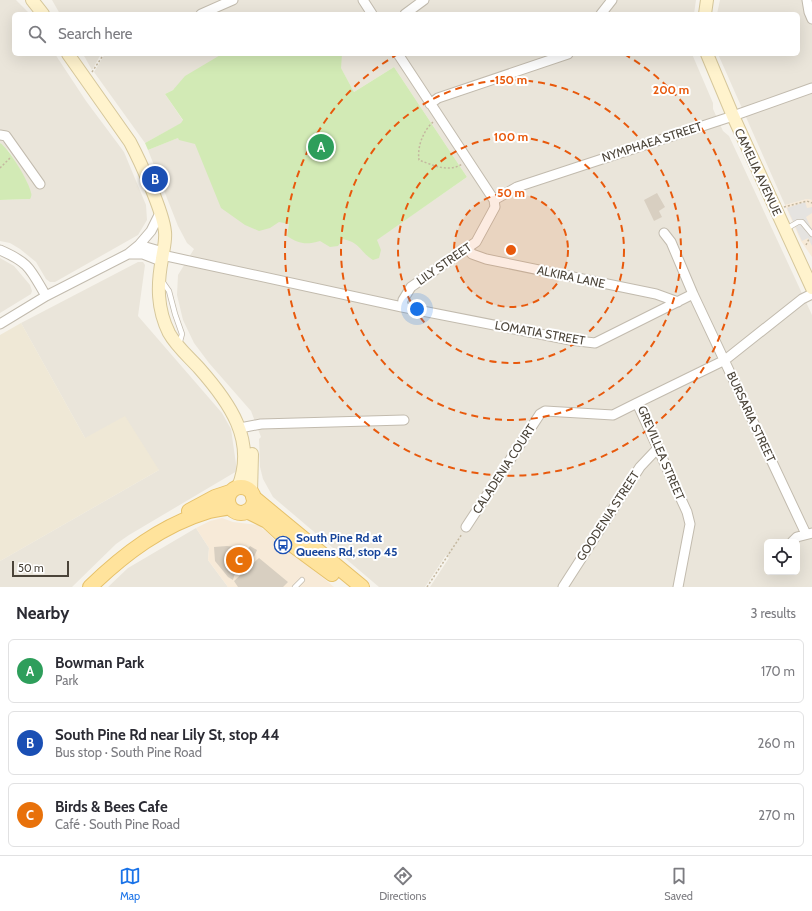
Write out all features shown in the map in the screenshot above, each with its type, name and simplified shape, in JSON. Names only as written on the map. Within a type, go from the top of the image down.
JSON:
[{"type":"main road","points":[[32,0],[41,12]]},
{"type":"main road","points":[[705,12],[707,0]]},
{"type":"main road","points":[[69,56],[130,142],[137,155],[166,232],[158,277],[158,297],[162,316],[170,334],[178,346],[207,377],[244,427],[245,466],[243,492],[252,505],[247,511],[239,513],[230,507],[228,499],[243,492]]},
{"type":"main road","name":"CAMELIA AVENUE","points":[[708,56],[732,116],[812,288]]},
{"type":"main road","points":[[172,526],[184,514],[215,496],[243,492],[362,587]]},
{"type":"main road","points":[[90,587],[126,553],[172,526],[207,511],[230,507]]},
{"type":"main road","points":[[247,511],[267,521],[294,546],[348,587]]},
{"type":"street","points":[[206,12],[233,0]]},
{"type":"street","points":[[363,0],[371,12]]},
{"type":"street","points":[[408,12],[424,0]]},
{"type":"street","points":[[603,12],[612,0]]},
{"type":"street","points":[[807,0],[812,19]]},
{"type":"street","points":[[399,56],[494,200]]},
{"type":"street","points":[[430,104],[438,98],[562,56]]},
{"type":"street","name":"NYMPHAEA STREET","points":[[494,200],[517,187],[812,88]]},
{"type":"street","points":[[0,135],[6,136],[40,184]]},
{"type":"street","name":"LILY STREET","points":[[402,307],[403,300],[411,287],[476,242],[495,207],[494,200]]},
{"type":"street","points":[[0,324],[46,296],[128,254],[139,245],[151,231],[160,213]]},
{"type":"street","name":"BURSARIA STREET","points":[[664,233],[671,242],[693,294],[809,534]]},
{"type":"street","points":[[139,245],[162,256]]},
{"type":"street","name":"ALKIRA LANE","points":[[467,248],[472,254],[486,259],[656,294],[678,302]]},
{"type":"street","points":[[0,250],[17,258],[29,266],[46,296]]},
{"type":"street","points":[[128,254],[162,256],[402,307]]},
{"type":"street","name":"LOMATIA STREET","points":[[402,307],[570,340],[595,343],[693,294]]},
{"type":"street","name":"GREVILLEA STREET","points":[[678,587],[690,524],[687,512],[637,403],[725,360],[802,299],[812,294]]},
{"type":"street","name":"CALADENIA COURT","points":[[466,527],[540,414],[545,411],[613,414],[637,403]]},
{"type":"street","points":[[244,427],[260,424],[404,420]]},
{"type":"street","name":"GOODENIA STREET","points":[[563,587],[640,467],[657,449]]},
{"type":"street","points":[[794,539],[796,537],[809,534]]},
{"type":"lane","points":[[785,229],[798,222],[802,222],[812,234]]},
{"type":"lane","points":[[295,587],[302,580]]},
{"type":"path","points":[[91,73],[103,56]]},
{"type":"path","points":[[434,122],[421,140],[418,152],[419,160],[443,168],[454,169],[462,164]]},
{"type":"path","points":[[0,168],[17,152]]},
{"type":"path","points":[[784,207],[807,201],[812,203]]},
{"type":"path","points":[[806,245],[808,239]]},
{"type":"path","points":[[427,587],[466,527]]},
{"type":"shaded area","points":[[0,0],[16,0],[28,12],[12,12],[12,56],[56,56],[86,101],[124,152],[146,205],[147,220],[138,235],[55,282],[50,282],[46,279],[36,262],[10,243],[0,241],[0,200],[30,199],[27,182],[9,151],[0,143]]},
{"type":"shaded area","points":[[52,0],[696,0],[694,12],[59,12]]},
{"type":"shaded area","points":[[720,0],[812,0],[812,200],[807,199],[785,205],[719,56],[800,56],[800,12],[717,12]]},
{"type":"shaded area","points":[[84,56],[100,56],[92,70]]},
{"type":"shaded area","points":[[104,56],[239,56],[165,94],[184,122],[145,143],[94,72]]},
{"type":"shaded area","points":[[334,56],[693,56],[723,131],[729,136],[812,315],[812,587],[430,587],[449,558],[446,555],[425,587],[379,587],[273,497],[263,479],[260,467],[259,439],[261,437],[251,411],[209,363],[194,343],[183,320],[177,295],[178,275],[194,249],[187,243],[178,226],[148,150],[190,133],[372,243],[467,177],[394,67],[354,92]]},
{"type":"shaded area","points":[[807,199],[812,200],[812,257],[801,241],[785,205]]},
{"type":"shaded area","points":[[805,202],[807,208],[812,207],[812,213],[806,217],[812,230],[812,246],[808,238],[802,241],[787,208]]},
{"type":"shaded area","points":[[0,258],[14,266],[30,285],[32,291],[31,294],[0,313]]},
{"type":"shaded area","points":[[138,262],[143,262],[145,265],[138,316],[222,413],[231,429],[237,471],[116,544],[72,587],[0,587],[0,561],[159,470],[85,438],[21,323]]},
{"type":"shaded area","points":[[21,323],[85,438],[125,416],[159,470],[0,561],[0,335]]},
{"type":"shaded area","points":[[222,518],[233,522],[258,525],[281,547],[305,563],[334,587],[228,587],[208,560],[209,548],[196,528],[210,521]]},
{"type":"shaded area","points":[[196,528],[209,548],[208,560],[228,587],[108,587],[128,568]]},
{"type":"green space","points":[[219,56],[342,56],[341,68],[354,92],[394,67],[467,177],[377,240],[381,250],[379,258],[373,260],[357,245],[343,239],[338,246],[330,247],[320,241],[303,243],[295,241],[287,236],[289,224],[279,222],[270,228],[259,231],[245,225],[221,208],[195,144],[179,140],[178,138],[148,150],[145,143],[181,123],[183,120],[165,94],[173,90],[185,76]]},
{"type":"green space","points":[[0,143],[8,151],[23,174],[30,188],[30,199],[0,200]]},
{"type":"building","points":[[657,193],[665,207],[659,211],[662,217],[654,221],[644,200]]},
{"type":"building","points":[[227,546],[242,548],[233,580],[228,577],[215,561],[214,547]]},
{"type":"building","points":[[250,546],[257,550],[253,559],[244,554]]},
{"type":"building","points":[[259,558],[288,582],[283,587],[238,587],[234,581]]},
{"type":"place","name":"Bowman Park","points":[[321,147]]},
{"type":"place","name":"South Pine Rd near Lily St, stop 44","points":[[155,179]]},
{"type":"place","name":"South Pine Rd at Queens Rd, stop 45","points":[[283,545]]},
{"type":"place","name":"Birds & Bees Cafe","points":[[239,560]]}]
